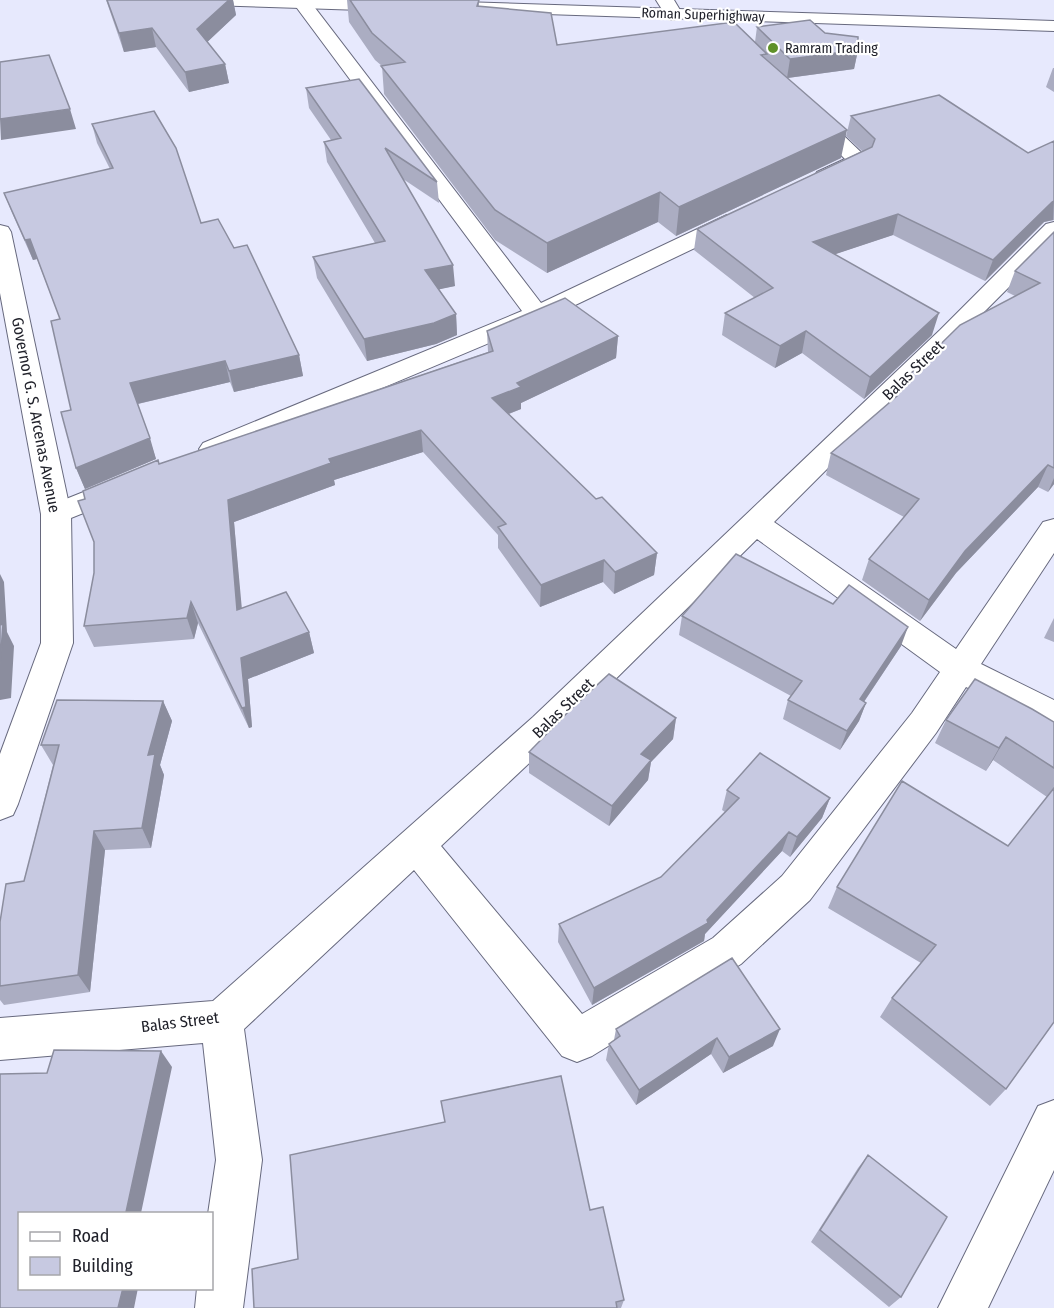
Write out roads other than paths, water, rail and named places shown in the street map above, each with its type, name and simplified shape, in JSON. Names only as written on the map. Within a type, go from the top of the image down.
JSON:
[{"type":"street","points":[[208,0],[410,6]]},
{"type":"street","points":[[301,2],[537,314]]},
{"type":"street","name":"Roman Superhighway","points":[[445,7],[466,4],[670,7],[710,16],[1054,26]]},
{"type":"street","points":[[710,16],[734,40]]},
{"type":"street","points":[[792,96],[859,161],[805,187]]},
{"type":"street","points":[[188,459],[537,314],[752,212]]},
{"type":"street","name":"Balas Street","points":[[0,1039],[222,1021],[545,727],[1054,229]]},
{"type":"street","name":"Governor G. S. Arcenas Avenue","points":[[0,232],[56,514],[57,643],[0,804]]},
{"type":"street","points":[[56,514],[144,478]]},
{"type":"street","points":[[755,524],[959,668],[1054,716]]},
{"type":"street","points":[[416,844],[577,1041],[727,951],[796,888],[924,723],[1054,529]]},
{"type":"street","points":[[219,1308],[239,1160],[222,1021]]},
{"type":"street","points":[[962,1308],[1054,1122]]},
{"type":"place","name":"Ramram Trading","points":[[773,48]]}]
